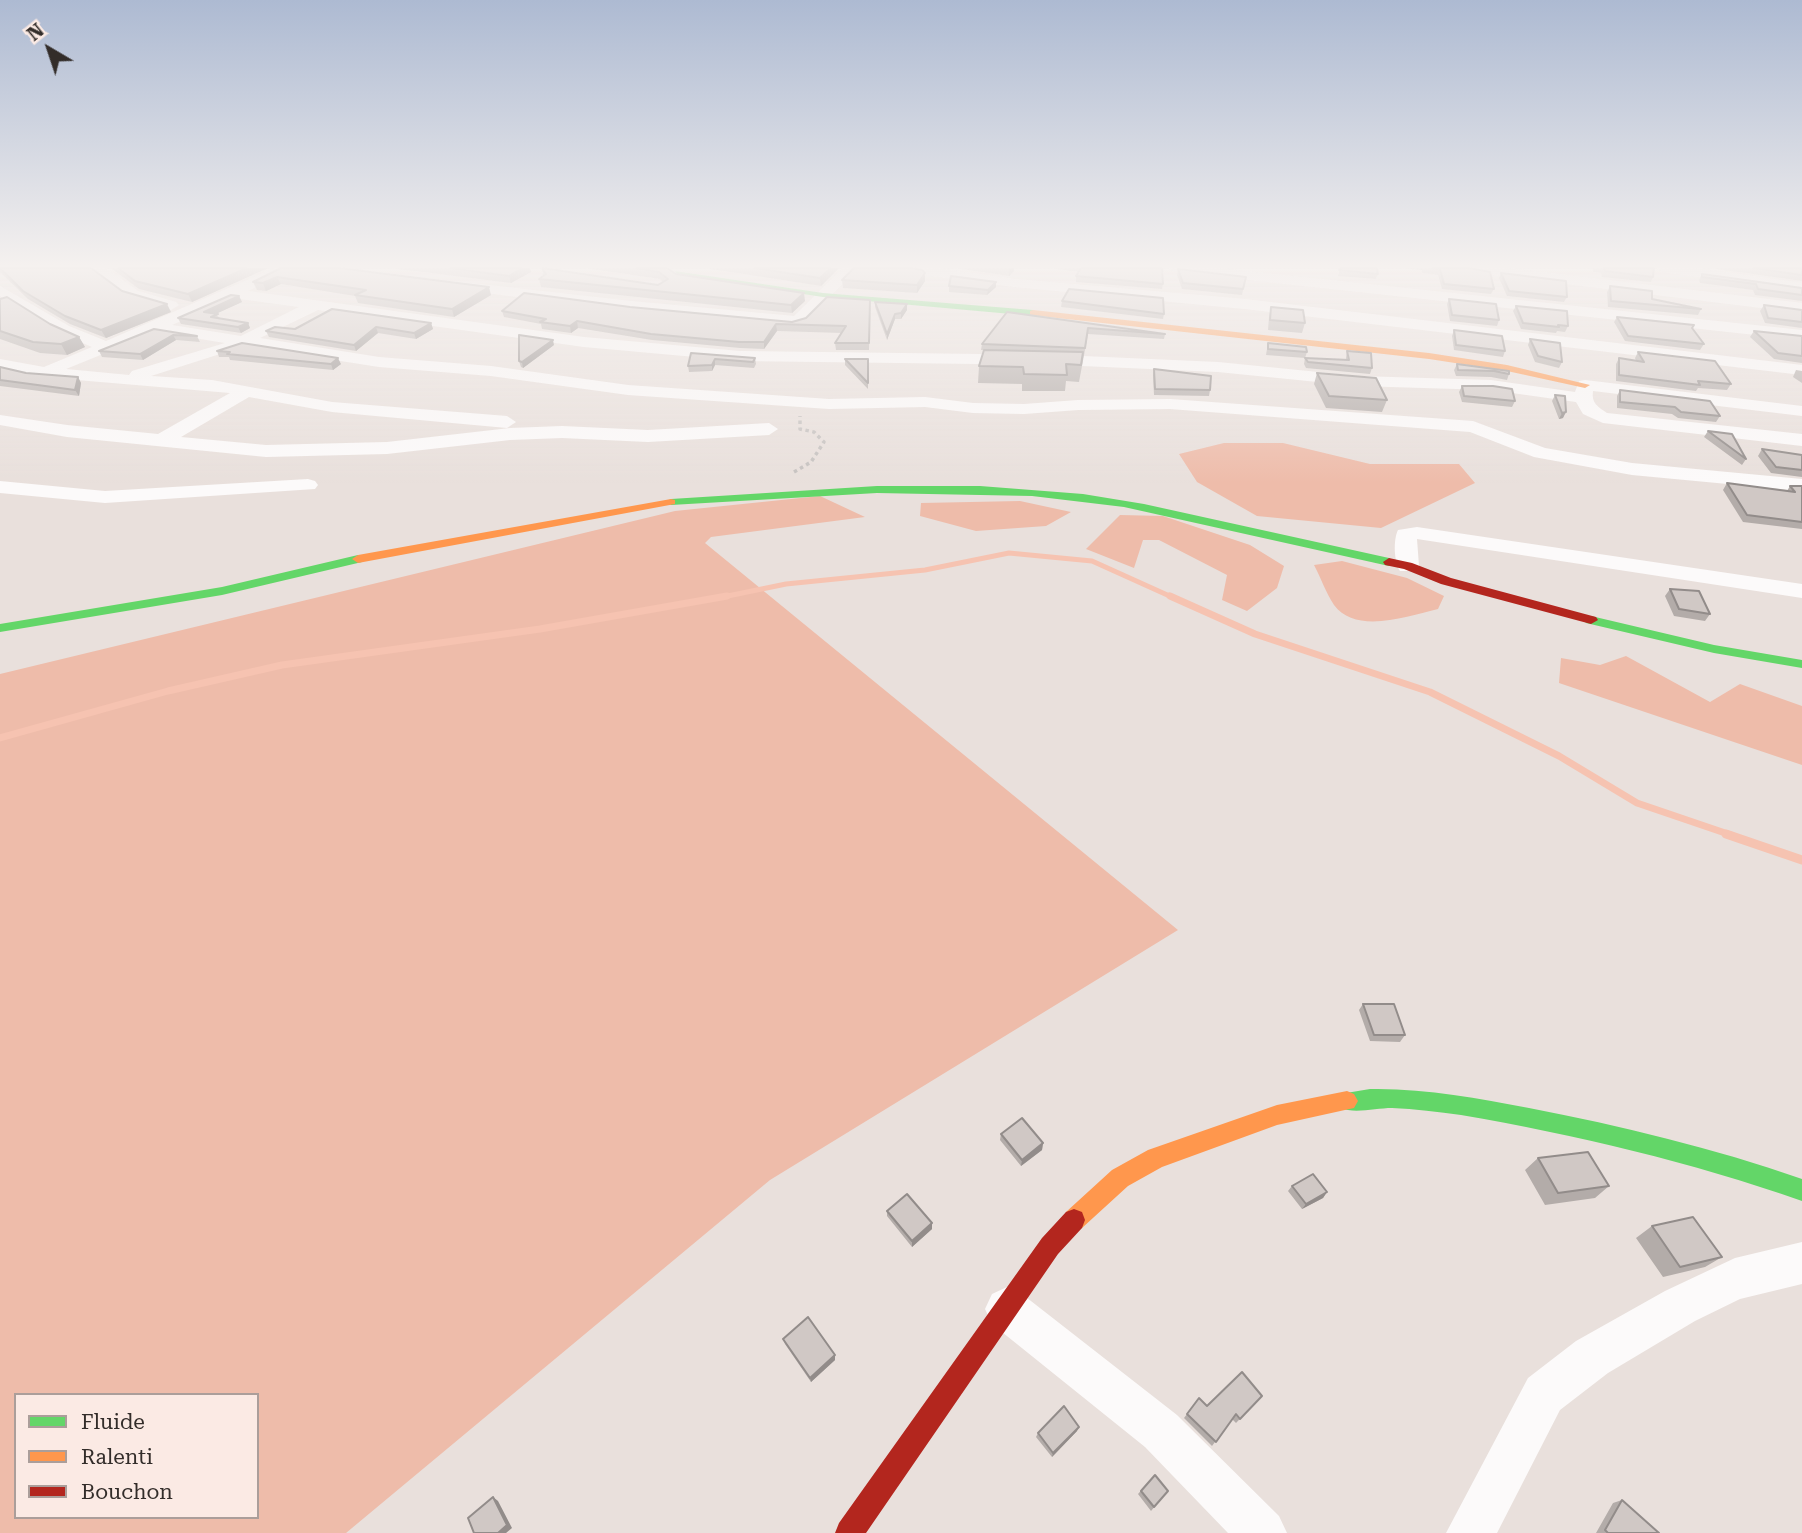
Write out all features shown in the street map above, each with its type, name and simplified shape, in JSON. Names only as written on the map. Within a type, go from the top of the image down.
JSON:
[{"type":"street","points":[[88,340],[106,347]]},
{"type":"street","points":[[44,372],[124,340]]},
{"type":"street","points":[[170,366],[180,353],[183,340]]},
{"type":"street","points":[[234,340],[379,362],[491,371],[620,390],[845,405],[925,402],[973,408],[1024,409],[1078,405],[1170,404],[1473,427],[1541,453],[1632,468],[1802,485]]},
{"type":"street","points":[[121,380],[246,340]]},
{"type":"street","points":[[570,340],[740,356],[1060,360],[1217,367],[1358,381],[1584,391],[1802,411]]},
{"type":"street","points":[[1267,340],[1397,352],[1531,371],[1584,391]]},
{"type":"street","points":[[1545,340],[1802,370]]},
{"type":"street","points":[[0,364],[44,372],[121,380],[212,385],[332,407],[486,418],[562,432]]},
{"type":"street","points":[[160,440],[245,391]]},
{"type":"street","points":[[1584,391],[1589,410],[1603,418],[1802,440]]},
{"type":"street","points":[[0,420],[68,431],[266,451],[387,447],[472,436],[562,432],[659,435],[769,429]]},
{"type":"street","points":[[0,487],[105,497],[308,485]]},
{"type":"street","points":[[0,628],[222,591],[370,556],[579,521],[637,507],[866,488],[924,487],[1112,500],[1408,566],[1446,581],[1597,622],[1714,649],[1802,664]]},
{"type":"street","points":[[1408,566],[1406,535],[1417,533],[1528,547],[1746,585],[1802,591]]},
{"type":"street","points":[[849,1533],[1007,1310],[1049,1246],[1103,1191],[1132,1170],[1253,1120],[1311,1105],[1372,1098],[1413,1098],[1623,1135],[1694,1154],[1802,1190]]},
{"type":"street","points":[[1471,1533],[1544,1394],[1592,1357],[1680,1306],[1735,1279],[1802,1263]]},
{"type":"street","points":[[1007,1310],[1161,1431],[1262,1533]]},
{"type":"path","points":[[786,476],[811,462],[824,442],[814,432],[800,429],[800,402]]},
{"type":"shaded area","points":[[1224,443],[1283,443],[1370,464],[1459,464],[1475,483],[1381,528],[1257,516],[1197,482],[1179,454]]},
{"type":"shaded area","points":[[820,496],[865,517],[711,537],[705,543],[1178,930],[770,1180],[346,1533],[0,1533],[0,674],[675,511]]},
{"type":"shaded area","points":[[1020,501],[1071,512],[1046,526],[976,531],[920,516],[921,503]]},
{"type":"shaded area","points":[[1120,515],[1163,516],[1250,545],[1284,566],[1277,588],[1247,611],[1222,600],[1227,575],[1159,540],[1143,540],[1134,568],[1086,549]]},
{"type":"shaded area","points":[[1342,561],[1407,578],[1444,596],[1438,609],[1383,621],[1355,619],[1334,605],[1314,565]]},
{"type":"shaded area","points":[[1626,656],[1710,702],[1740,684],[1802,706],[1802,765],[1559,683],[1561,658],[1600,665]]},
{"type":"building","points":[[26,340],[72,340],[61,344]]},
{"type":"building","points":[[128,340],[165,340],[140,354],[99,351]]},
{"type":"building","points":[[320,340],[361,340],[354,345]]},
{"type":"building","points":[[519,340],[553,340],[522,362],[519,361]]},
{"type":"building","points":[[712,340],[766,340],[764,342]]},
{"type":"building","points":[[837,340],[869,340],[869,343],[835,343]]},
{"type":"building","points":[[985,340],[1086,340],[1085,348],[982,344]]},
{"type":"building","points":[[1455,340],[1503,340],[1505,351],[1456,345]]},
{"type":"building","points":[[1530,340],[1560,343],[1562,362],[1538,356]]},
{"type":"building","points":[[1662,340],[1701,340],[1704,344]]},
{"type":"building","points":[[1763,340],[1802,340],[1802,356],[1778,353]]},
{"type":"building","points":[[242,343],[338,358],[331,364],[217,351]]},
{"type":"building","points":[[1268,343],[1306,347],[1307,352],[1268,349]]},
{"type":"building","points":[[984,350],[1083,352],[1081,365],[1066,364],[1067,375],[1024,374],[1023,367],[979,366]]},
{"type":"building","points":[[1347,351],[1371,353],[1372,368],[1308,362],[1305,358],[1349,360]]},
{"type":"building","points":[[1638,352],[1715,361],[1731,384],[1698,381],[1700,385],[1619,375],[1619,358],[1644,362]]},
{"type":"building","points":[[691,353],[755,358],[753,362],[715,359],[712,365],[688,366]]},
{"type":"building","points":[[845,359],[868,359],[868,383]]},
{"type":"building","points":[[1457,364],[1509,371],[1509,374],[1458,370]]},
{"type":"building","points":[[0,367],[26,373],[78,377],[75,390],[0,380]]},
{"type":"building","points":[[1154,369],[1211,376],[1210,390],[1155,389]]},
{"type":"building","points":[[1317,373],[1376,378],[1387,400],[1329,396]]},
{"type":"building","points":[[1462,386],[1512,389],[1515,401],[1464,396]]},
{"type":"building","points":[[1620,390],[1710,401],[1720,416],[1681,412],[1675,407],[1620,402]]},
{"type":"building","points":[[1555,395],[1565,396],[1566,412],[1562,413]]},
{"type":"building","points":[[1708,431],[1732,434],[1746,459]]},
{"type":"building","points":[[1762,449],[1802,455],[1802,470],[1776,467]]},
{"type":"building","points":[[1727,483],[1795,492],[1790,486],[1802,486],[1802,522],[1747,515]]},
{"type":"building","points":[[1670,589],[1699,591],[1710,614],[1679,609]]},
{"type":"building","points":[[1363,1004],[1394,1004],[1405,1035],[1374,1035]]},
{"type":"building","points":[[1022,1118],[1043,1143],[1022,1160],[1001,1134]]},
{"type":"building","points":[[1588,1152],[1609,1186],[1558,1193],[1538,1158]]},
{"type":"building","points":[[1313,1174],[1327,1192],[1306,1204],[1292,1186]]},
{"type":"building","points":[[907,1194],[932,1223],[912,1241],[887,1211]]},
{"type":"building","points":[[1693,1217],[1722,1257],[1680,1267],[1652,1226]]},
{"type":"building","points":[[808,1317],[835,1355],[810,1378],[783,1339]]},
{"type":"building","points":[[1242,1372],[1262,1396],[1240,1419],[1236,1414],[1216,1442],[1187,1414],[1199,1398],[1207,1406]]},
{"type":"building","points":[[1064,1406],[1079,1427],[1053,1453],[1038,1433]]},
{"type":"building","points":[[1155,1475],[1168,1491],[1154,1507],[1141,1491]]},
{"type":"building","points":[[493,1497],[507,1525],[498,1533],[474,1533],[468,1518]]},
{"type":"building","points":[[1622,1500],[1659,1533],[1608,1533],[1605,1530]]},
{"type":"waterway","points":[[718,598],[786,584],[925,570],[1009,553],[1092,561],[1174,598]]},
{"type":"waterway","points":[[0,738],[168,691],[282,665],[540,629],[727,596]]},
{"type":"waterway","points":[[1170,596],[1255,634],[1430,692],[1559,756],[1637,803],[1731,835]]},
{"type":"waterway","points":[[1726,834],[1802,860]]},
{"type":"traffic: fast","points":[[671,502],[877,490],[1032,492],[1124,503],[1389,562]]},
{"type":"traffic: fast","points":[[0,628],[222,591],[358,559]]},
{"type":"traffic: fast","points":[[1591,620],[1714,649],[1802,664]]},
{"type":"traffic: fast","points":[[1347,1101],[1415,1100],[1482,1109],[1700,1157],[1802,1190]]},
{"type":"traffic: slow","points":[[1268,340],[1429,356],[1507,368],[1585,385]]},
{"type":"traffic: slow","points":[[358,559],[671,502]]},
{"type":"traffic: slow","points":[[1074,1220],[1120,1178],[1156,1158],[1277,1115],[1347,1101]]},
{"type":"traffic: jam","points":[[1389,562],[1408,566],[1446,581],[1591,620]]},
{"type":"traffic: jam","points":[[849,1533],[1050,1246],[1074,1220]]}]
